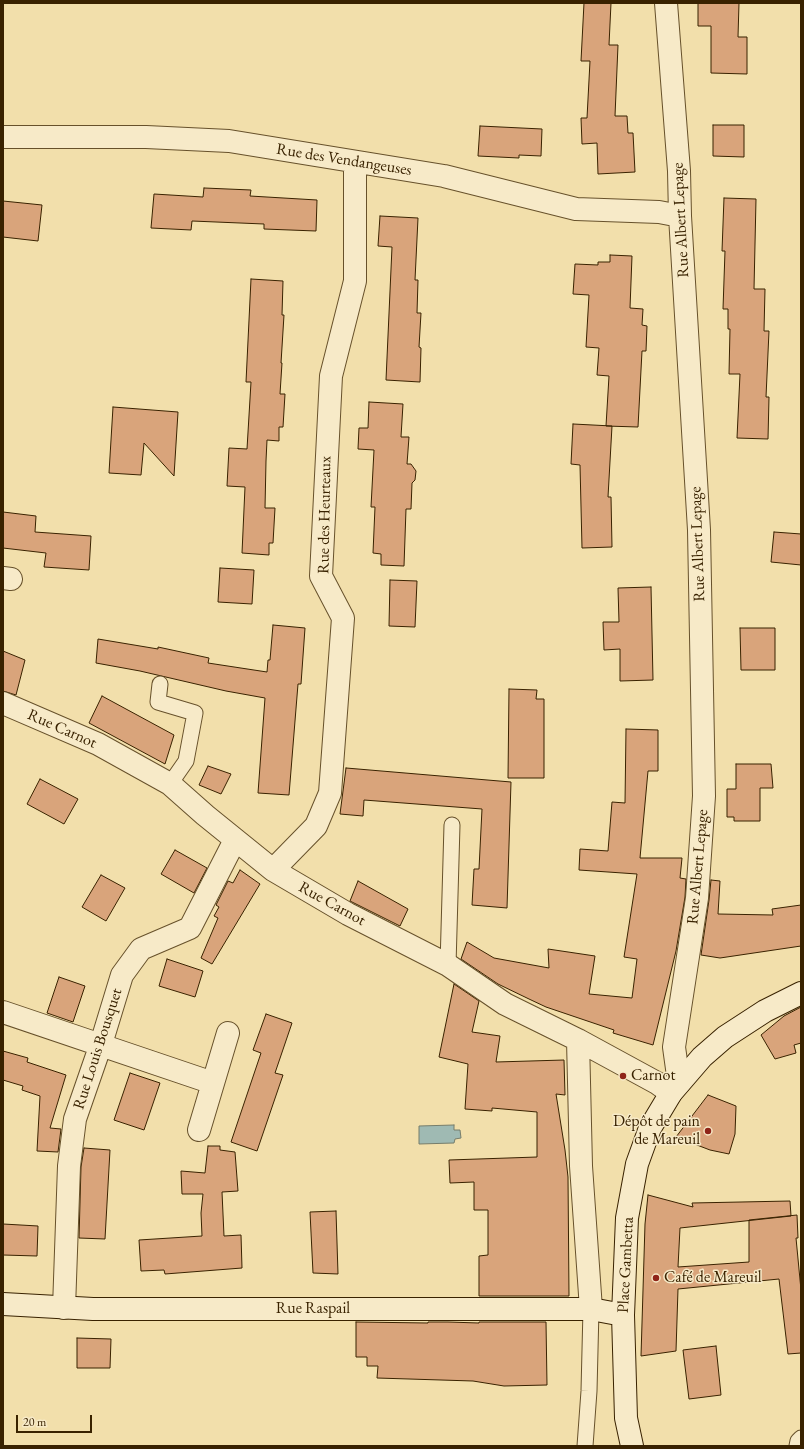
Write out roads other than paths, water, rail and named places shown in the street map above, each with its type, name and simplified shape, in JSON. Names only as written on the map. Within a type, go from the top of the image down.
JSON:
[{"type":"street","name":"Rue Albert Lepage","points":[[666,3],[679,171],[680,216],[699,530],[704,796],[697,898],[674,1047],[675,1088]]},
{"type":"street","name":"Rue des Vendangeuses","points":[[3,137],[146,137],[229,141],[444,176],[576,209],[659,212],[680,216]]},
{"type":"street","name":"Rue des Heurteaux","points":[[273,870],[316,826],[330,793],[343,618],[321,576],[331,376],[355,281],[355,162]]},
{"type":"street","name":"Rue Carnot","points":[[3,703],[98,744],[170,784],[235,840],[273,870],[348,914],[448,965],[505,1004],[578,1040],[657,1083],[675,1088]]},
{"type":"street","name":"Rue Louis Bousquet","points":[[64,1308],[69,1166],[75,1118],[101,1044],[122,975],[141,949],[190,928],[235,840]]},
{"type":"street","name":"Place Gambetta","points":[[632,1446],[626,1418],[623,1315],[627,1218],[637,1164],[650,1128],[675,1088],[702,1057],[725,1037],[765,1011],[801,993]]},
{"type":"street","points":[[3,1012],[213,1083]]},
{"type":"street","points":[[199,1130],[228,1033]]},
{"type":"street","name":"Place Gambetta","points":[[578,1040],[581,1166],[591,1309]]},
{"type":"street","name":"Rue Raspail","points":[[3,1304],[93,1309],[591,1309],[623,1315]]},
{"type":"lane","points":[[160,684],[158,702],[195,713],[186,761],[170,784]]},
{"type":"lane","points":[[448,965],[452,825]]},
{"type":"lane","points":[[585,1446],[589,1391],[591,1309]]},
{"type":"lane","points":[[797,1446],[798,1441],[801,1438]]},
{"type":"water","points":[[454,1125],[454,1130],[460,1130],[461,1138],[455,1139],[454,1143],[419,1144],[419,1126]]},
{"type":"place","name":"Carnot","points":[[623,1076]]},
{"type":"place","name":"Dépôt de pain de Mareuil","points":[[708,1131]]},
{"type":"place","name":"Café de Mareuil","points":[[656,1278]]}]
